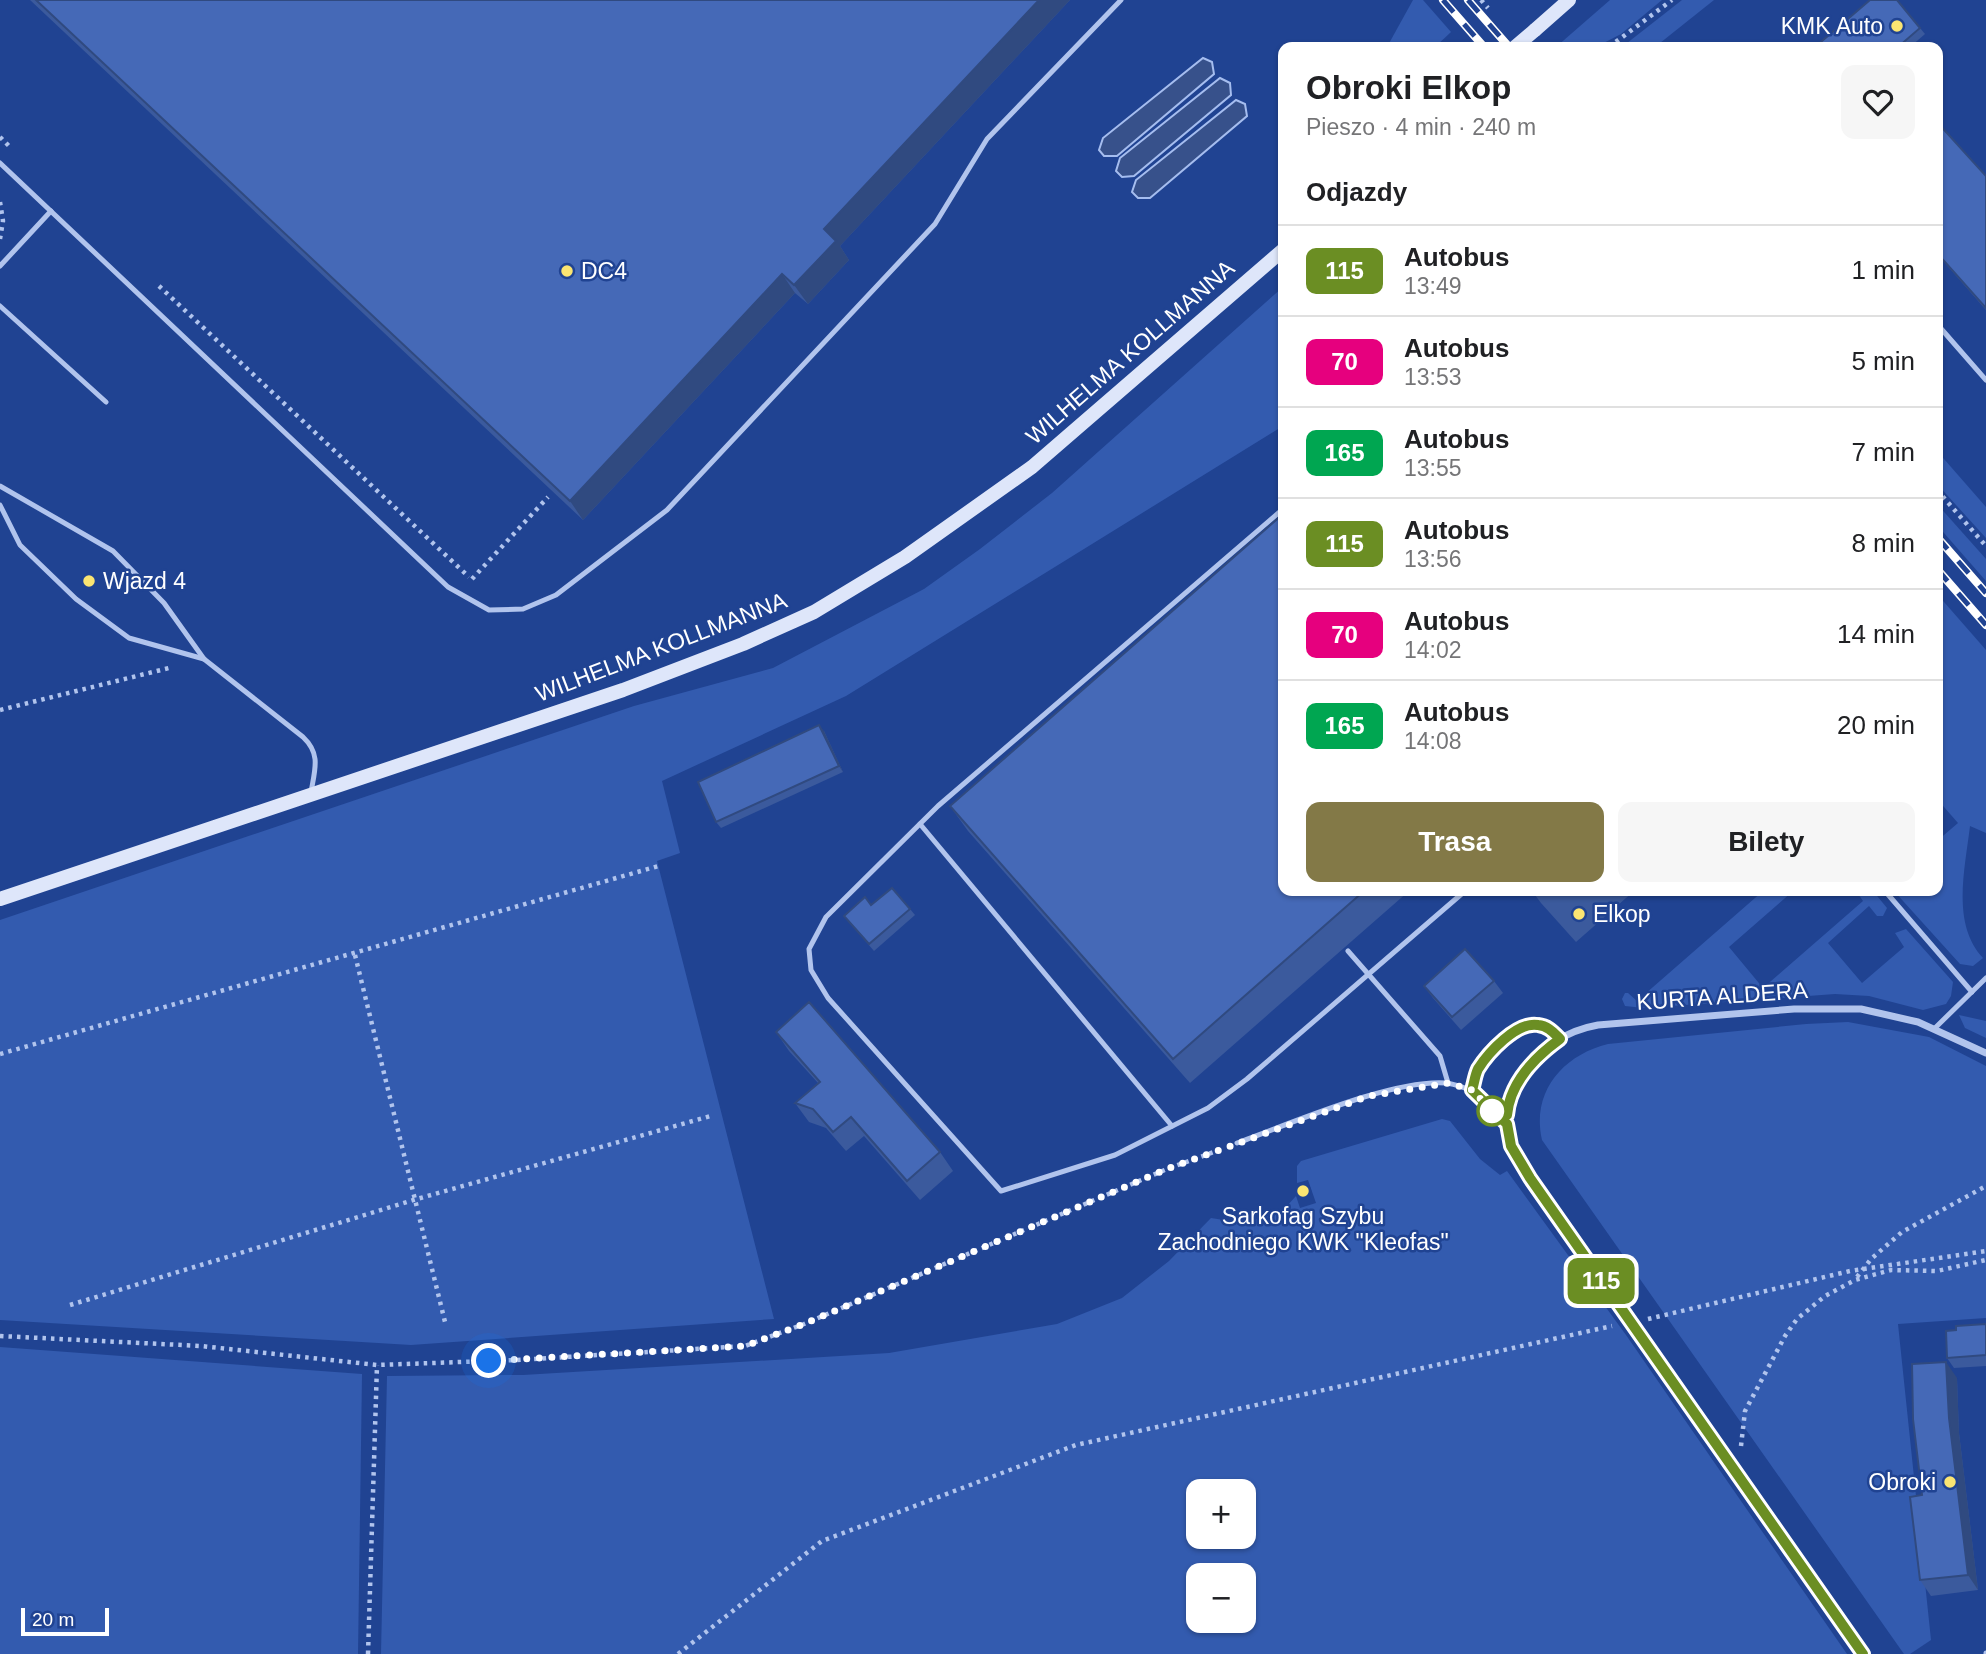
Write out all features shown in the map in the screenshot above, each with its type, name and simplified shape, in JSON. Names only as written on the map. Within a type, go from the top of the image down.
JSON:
[{"type":"street","points":[[1521,42],[1569,0]]},
{"type":"street","name":"WILHELMA KOLLMANNA","points":[[0,899],[648,681],[756,639],[826,605],[905,556],[1022,475],[1278,254]]},
{"type":"street","name":"KURTA ALDERA","points":[[1507,1124],[1508,1104],[1514,1088],[1537,1058],[1560,1039],[1598,1025],[1819,1007],[1886,1012],[1934,1029],[1986,1053]]},
{"type":"street","points":[[1507,1124],[1517,1158],[1863,1654]]},
{"type":"lane","points":[[0,163],[449,587],[489,610],[523,609],[556,596],[667,510],[935,224],[987,139],[1121,0]]},
{"type":"lane","points":[[0,266],[51,211]]},
{"type":"lane","points":[[0,306],[106,402]]},
{"type":"lane","points":[[1943,331],[1986,380]]},
{"type":"lane","points":[[0,486],[113,551],[164,603],[204,659],[275,713],[314,748],[317,763],[311,795]]},
{"type":"lane","points":[[0,505],[20,545],[76,599],[129,638],[204,659]]},
{"type":"lane","points":[[1278,513],[920,824],[826,917],[809,949],[811,970],[828,998],[1001,1191],[1115,1155],[1208,1108],[1247,1079],[1459,896]]},
{"type":"lane","points":[[920,824],[1172,1126]]},
{"type":"lane","points":[[1889,896],[1972,992]]},
{"type":"lane","points":[[1348,951],[1440,1056],[1448,1083]]},
{"type":"lane","points":[[1934,1029],[1986,978]]},
{"type":"lane","points":[[1472,1090],[1477,1071],[1490,1055],[1525,1026],[1536,1024],[1549,1028],[1560,1039]]},
{"type":"lane","points":[[1237,1143],[1369,1096],[1448,1083],[1472,1090],[1507,1124]]},
{"type":"path","points":[[1481,0],[1488,8]]},
{"type":"path","points":[[1616,42],[1672,0]]},
{"type":"path","points":[[0,137],[19,155]]},
{"type":"path","points":[[0,202],[3,221],[0,240]]},
{"type":"path","points":[[157,283],[478,584]]},
{"type":"path","points":[[472,579],[548,497]]},
{"type":"path","points":[[1943,497],[1986,546]]},
{"type":"path","points":[[0,710],[204,659]]},
{"type":"path","points":[[0,1055],[662,865]]},
{"type":"path","points":[[355,955],[446,1326]]},
{"type":"path","points":[[70,1305],[417,1199],[714,1115]]},
{"type":"path","points":[[0,1336],[201,1346],[377,1364],[517,1360],[745,1346],[817,1319],[1167,1169],[1237,1143]]},
{"type":"path","points":[[1855,1280],[1871,1259],[1902,1232],[1986,1186]]},
{"type":"path","points":[[678,1654],[822,1541],[1076,1445],[1866,1268],[1986,1251]]},
{"type":"path","points":[[1741,1450],[1745,1411],[1791,1328],[1825,1296],[1855,1280],[1891,1270],[1937,1271],[1986,1260]]},
{"type":"path","points":[[368,1654],[377,1364]]},
{"type":"shaded area","points":[[1413,0],[1423,0],[1451,32],[1440,42],[1390,42]]},
{"type":"shaded area","points":[[1610,0],[1662,0],[1621,34],[1606,42],[1562,42]]},
{"type":"shaded area","points":[[1682,0],[1714,0],[1661,42],[1628,42]]},
{"type":"shaded area","points":[[1203,58],[1212,62],[1214,74],[1117,156],[1104,156],[1099,150],[1103,138]]},
{"type":"shaded area","points":[[1220,78],[1230,83],[1231,95],[1134,176],[1122,177],[1116,171],[1120,158]]},
{"type":"shaded area","points":[[1236,100],[1245,104],[1247,116],[1150,198],[1138,198],[1132,192],[1136,180]]},
{"type":"shaded area","points":[[1278,291],[1278,429],[846,696],[662,781],[680,853],[657,861],[774,1319],[411,1345],[0,1320],[0,920],[634,706],[773,668],[924,589],[1052,493]]},
{"type":"shaded area","points":[[1943,458],[1986,507],[1986,538],[1943,491]]},
{"type":"shaded area","points":[[1943,511],[1986,559],[1986,581],[1943,532]]},
{"type":"shaded area","points":[[1943,601],[1986,650],[1986,833],[1970,826],[1963,878],[1967,929],[1983,958],[1973,966],[1960,964],[1899,896],[1943,896],[1943,836],[1958,823],[1943,806]]},
{"type":"shaded area","points":[[1757,896],[1787,896],[1729,947],[1763,988],[1863,901],[1860,896],[1877,896],[1887,908],[1883,916],[1877,916],[1869,906],[1828,943],[1862,983],[1904,947],[1895,933],[1906,929],[1953,982],[1951,996],[1946,1004],[1923,1010],[1869,996],[1835,994],[1644,1008],[1625,1006],[1622,999],[1625,993],[1628,993],[1637,1001]]},
{"type":"shaded area","points":[[1959,1015],[1986,1021],[1986,1038],[1965,1028]]},
{"type":"shaded area","points":[[1848,1022],[1929,1037],[1986,1066],[1986,1318],[1898,1324],[1931,1640],[1910,1654],[1904,1654],[1542,1140],[1540,1123],[1541,1106],[1554,1078],[1577,1057],[1592,1049],[1608,1044]]},
{"type":"shaded area","points":[[1442,1119],[1450,1121],[1480,1159],[1500,1175],[1507,1171],[1626,1335],[1847,1654],[381,1654],[387,1376],[523,1375],[889,1353],[1057,1324],[1122,1298],[1169,1261],[1211,1218],[1236,1222],[1263,1218],[1286,1207],[1296,1196],[1300,1208],[1316,1203],[1308,1180],[1297,1183],[1297,1166],[1301,1161]]},
{"type":"shaded area","points":[[0,1347],[362,1374],[358,1654],[0,1654]]},
{"type":"building","name":"DC4","points":[[36,0],[1039,0],[824,229],[836,241],[794,285],[782,274],[570,501]]},
{"type":"building","points":[[1870,0],[1897,0],[1920,28],[1904,42],[1821,42]]},
{"type":"building","points":[[1943,129],[1986,176],[1986,308],[1943,260]]},
{"type":"building","points":[[1278,518],[1278,896],[1358,896],[1173,1059],[950,806]]},
{"type":"building","points":[[819,725],[839,766],[716,822],[698,782]]},
{"type":"building","points":[[892,888],[910,909],[869,944],[844,916],[865,897],[871,905]]},
{"type":"building","points":[[1465,949],[1494,981],[1452,1017],[1424,986]]},
{"type":"building","points":[[809,1002],[940,1152],[907,1181],[851,1117],[833,1132],[813,1109],[795,1103],[820,1082],[776,1032]]},
{"type":"building","points":[[1986,1324],[1986,1355],[1947,1358],[1946,1331],[1956,1330],[1956,1326]]},
{"type":"building","points":[[1946,1362],[1949,1418],[1968,1575],[1920,1580],[1910,1497],[1922,1495],[1913,1419],[1912,1364]]},
{"type":"railway","points":[[1443,0],[1480,42]]},
{"type":"railway","points":[[1468,0],[1505,42]]},
{"type":"railway","points":[[1943,544],[1986,593]]},
{"type":"railway","points":[[1943,576],[1986,625]]},
{"type":"bus line","name":"115","points":[[1507,1115],[1514,1088],[1537,1058],[1560,1039],[1549,1028],[1536,1024],[1525,1026],[1513,1034],[1477,1071],[1472,1090],[1507,1124],[1511,1146],[1530,1178],[1863,1654]]},
{"type":"place","name":"KMK Auto","points":[[1897,26]]},
{"type":"place","name":"DC4","points":[[567,271]]},
{"type":"place","name":"Wjazd 4","points":[[89,581]]},
{"type":"place","name":"Elkop","points":[[1579,914]]},
{"type":"place","name":"Sarkofag Szybu Zachodniego KWK \"Kleofas\"","points":[[1303,1191]]},
{"type":"place","name":"Obroki","points":[[1950,1482]]},
{"type":"route","points":[[489,1361],[745,1346],[804,1324],[1167,1169],[1369,1096],[1448,1083],[1472,1090],[1492,1111]]}]
